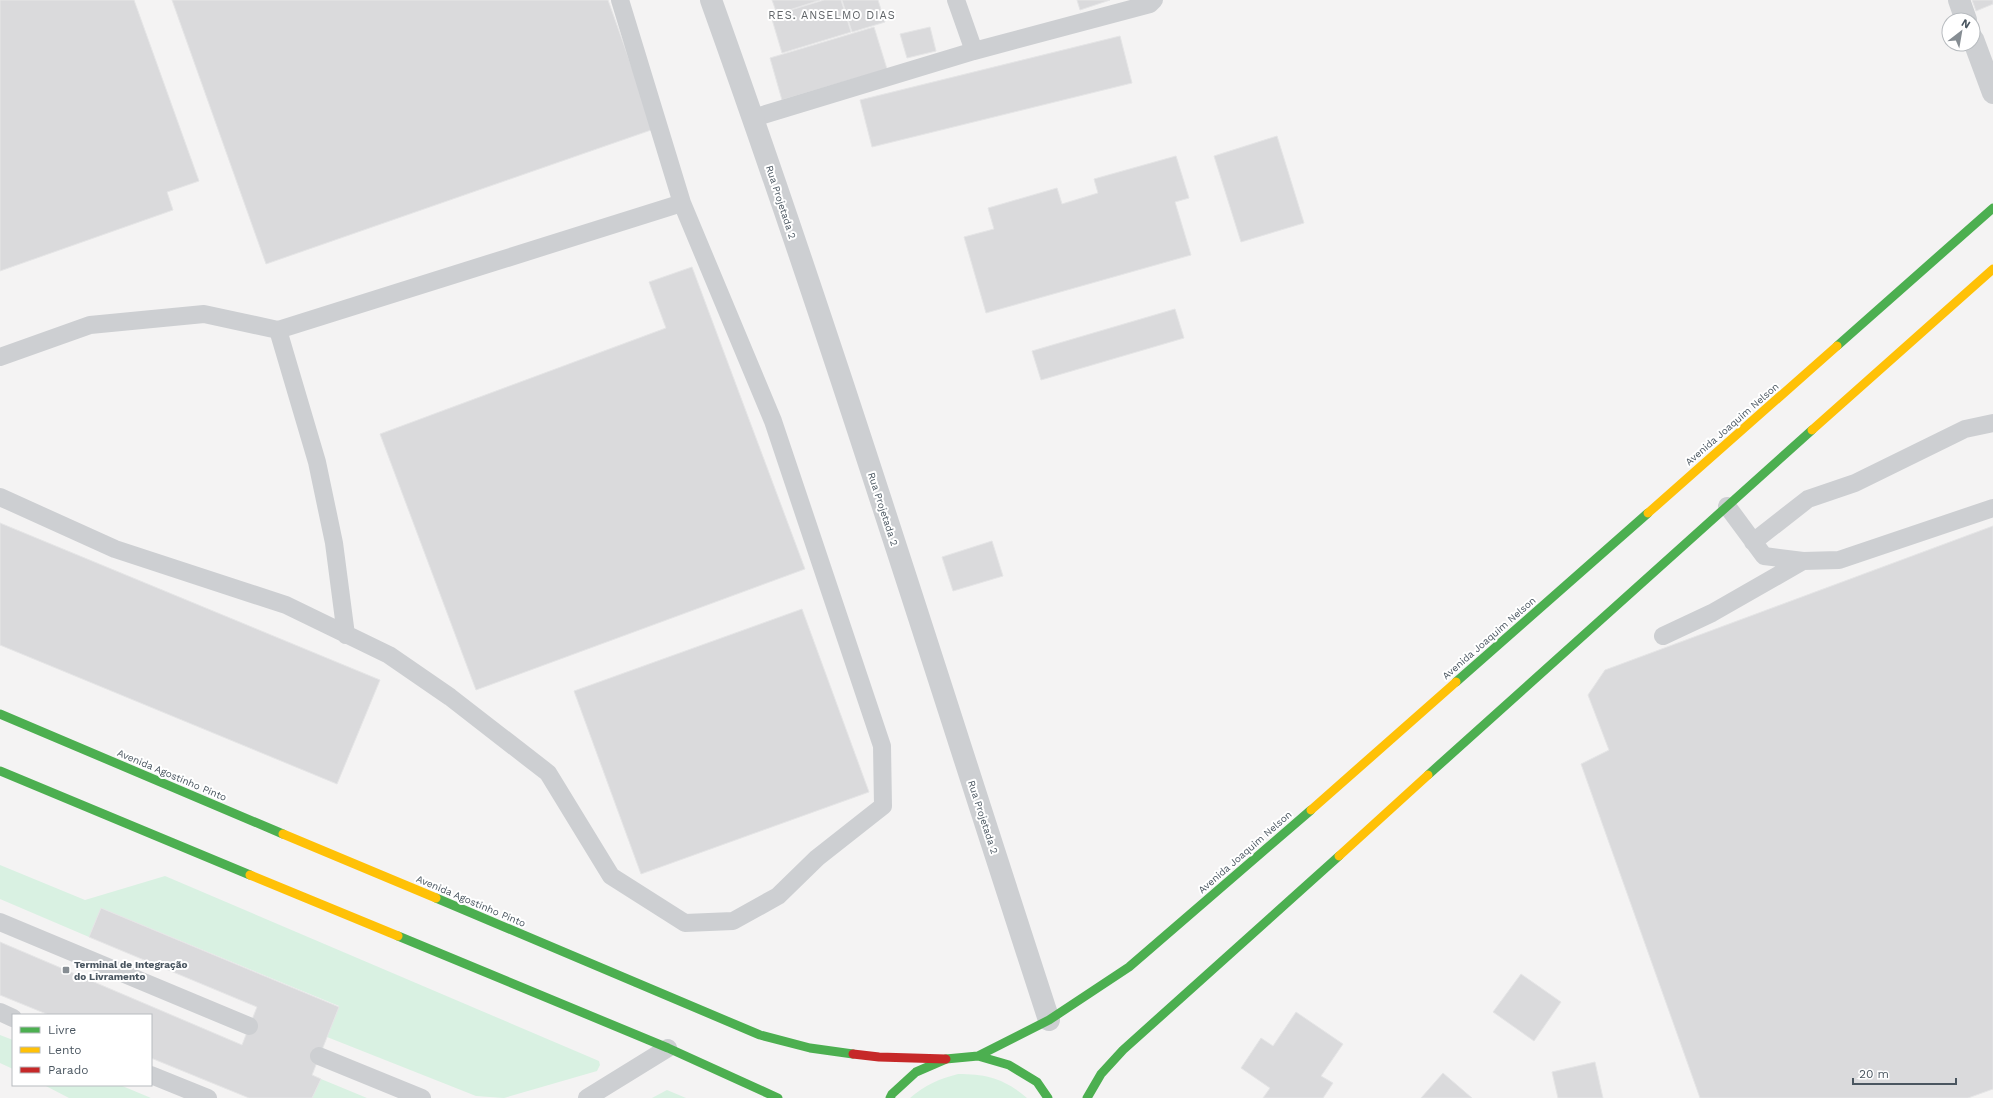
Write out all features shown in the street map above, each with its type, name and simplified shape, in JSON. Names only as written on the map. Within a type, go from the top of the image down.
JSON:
[{"type":"main road","name":"Avenida Joaquim Nelson","points":[[978,1056],[1049,1020],[1129,967],[1238,874],[1993,208]]},
{"type":"main road","points":[[1087,1098],[1101,1074],[1124,1050],[1727,506],[1993,269]]},
{"type":"main road","name":"Avenida Agostinho Pinto","points":[[0,714],[760,1035],[810,1048],[880,1057],[946,1059]]},
{"type":"main road","points":[[0,771],[152,836],[668,1048],[778,1098]]},
{"type":"main road","points":[[890,1098],[892,1094],[916,1072],[946,1059],[978,1056],[1010,1065],[1037,1082],[1048,1098]]},
{"type":"street","name":"Rua Projetada 2","points":[[711,0],[753,118],[868,464],[1049,1020]]},
{"type":"street","points":[[1959,0],[1963,12]]},
{"type":"street","points":[[1978,52],[1993,93]]},
{"type":"lane","points":[[0,497],[115,549],[286,605],[395,660],[450,697],[548,773],[611,876],[685,923],[733,921],[778,896],[817,858],[883,806],[882,746],[773,421],[682,203],[620,0]]},
{"type":"lane","points":[[956,0],[974,51]]},
{"type":"lane","points":[[753,118],[974,51],[1150,4],[1154,0]]},
{"type":"lane","points":[[0,357],[90,325],[204,314],[278,330],[682,203]]},
{"type":"lane","points":[[278,330],[317,462],[334,543],[346,635]]},
{"type":"lane","points":[[1753,542],[1808,499],[1855,483],[1965,429],[1993,423]]},
{"type":"lane","points":[[1727,506],[1764,556],[1803,561],[1839,560],[1993,508]]},
{"type":"lane","points":[[1663,636],[1712,613],[1803,561]]},
{"type":"lane","points":[[0,922],[249,1026]]},
{"type":"lane","points":[[0,1012],[12,1018]]},
{"type":"lane","points":[[587,1098],[668,1048]]},
{"type":"lane","points":[[319,1056],[422,1098]]},
{"type":"lane","points":[[152,1075],[208,1098]]},
{"type":"green space","points":[[0,865],[85,900],[165,876],[599,1061],[600,1065],[597,1071],[504,1098],[476,1096],[327,1037],[339,1006],[101,908],[89,937],[0,899]]},
{"type":"green space","points":[[0,1035],[12,1040],[12,1069],[0,1063]]},
{"type":"green space","points":[[958,1074],[978,1075],[995,1079],[1011,1086],[1027,1098],[910,1098],[921,1089],[932,1083]]},
{"type":"green space","points":[[321,1079],[367,1098],[312,1098]]},
{"type":"green space","points":[[46,1086],[122,1086],[151,1098],[69,1098]]},
{"type":"green space","points":[[667,1090],[686,1098],[652,1098]]},
{"type":"building","points":[[0,0],[134,0],[199,181],[167,192],[173,210],[0,271]]},
{"type":"building","points":[[172,0],[608,0],[654,129],[266,264]]},
{"type":"building","points":[[772,0],[820,0],[777,14]]},
{"type":"building","points":[[824,0],[841,0],[851,32],[782,53],[771,16]]},
{"type":"building","points":[[842,0],[878,0],[885,22],[852,32]]},
{"type":"building","points":[[1077,0],[1110,0],[1080,10]]},
{"type":"building","points":[[1972,0],[1993,0],[1993,4],[1976,11]]},
{"type":"building","points":[[874,27],[887,69],[782,100],[770,58]]},
{"type":"building","points":[[930,27],[936,51],[907,58],[900,34]]},
{"type":"building","points":[[1120,36],[1132,83],[872,147],[860,100]]},
{"type":"building","points":[[1277,136],[1304,223],[1241,242],[1214,156]]},
{"type":"building","points":[[1176,156],[1189,198],[1175,202],[1191,255],[986,313],[964,237],[994,229],[988,208],[1057,188],[1062,204],[1098,193],[1094,179]]},
{"type":"building","points":[[692,267],[805,569],[476,690],[380,434],[666,328],[649,282]]},
{"type":"building","points":[[1175,309],[1184,338],[1041,380],[1032,351]]},
{"type":"building","points":[[0,523],[380,680],[337,784],[0,645]]},
{"type":"building","points":[[1993,526],[1993,1089],[1968,1098],[1700,1098],[1581,764],[1609,750],[1588,695],[1605,670]]},
{"type":"building","points":[[992,541],[1003,576],[953,591],[942,557]]},
{"type":"building","points":[[802,609],[869,792],[641,874],[574,691]]},
{"type":"building","points":[[101,908],[339,1007],[312,1075],[321,1079],[312,1098],[249,1098],[152,1058],[152,1014],[47,1014],[0,995],[0,942],[242,1045],[257,1007],[89,937]]},
{"type":"building","points":[[1521,974],[1561,1002],[1534,1041],[1493,1012]]},
{"type":"building","points":[[1296,1012],[1343,1044],[1321,1076],[1333,1083],[1323,1098],[1263,1098],[1270,1088],[1241,1068],[1261,1038],[1273,1046]]},
{"type":"building","points":[[1595,1062],[1603,1098],[1558,1098],[1552,1072]]},
{"type":"building","points":[[1443,1073],[1472,1098],[1421,1098]]},
{"type":"traffic: fast","points":[[1837,346],[1993,208]]},
{"type":"traffic: fast","points":[[1428,775],[1812,430]]},
{"type":"traffic: fast","points":[[1456,682],[1648,513]]},
{"type":"traffic: fast","points":[[0,714],[283,834]]},
{"type":"traffic: fast","points":[[0,771],[250,875]]},
{"type":"traffic: fast","points":[[978,1056],[1049,1020],[1129,967],[1311,810]]},
{"type":"traffic: fast","points":[[1087,1098],[1101,1074],[1123,1050],[1339,856]]},
{"type":"traffic: fast","points":[[436,898],[760,1035],[810,1048],[853,1054]]},
{"type":"traffic: fast","points":[[398,936],[668,1048],[778,1098]]},
{"type":"traffic: fast","points":[[890,1098],[892,1094],[916,1072],[946,1059],[978,1056],[1009,1065],[1037,1082],[1048,1098]]},
{"type":"traffic: slow","points":[[1812,430],[1993,269]]},
{"type":"traffic: slow","points":[[1648,513],[1837,346]]},
{"type":"traffic: slow","points":[[1311,810],[1456,682]]},
{"type":"traffic: slow","points":[[1339,856],[1428,775]]},
{"type":"traffic: slow","points":[[283,834],[436,898]]},
{"type":"traffic: slow","points":[[250,875],[398,936]]},
{"type":"traffic: jam","points":[[853,1054],[879,1057],[946,1059]]},
{"type":"place","name":"Terminal de Integração do Livramento","points":[[66,970]]},
{"type":"district","name":"RES. ANSELMO DIAS","points":[[832,15]]}]
